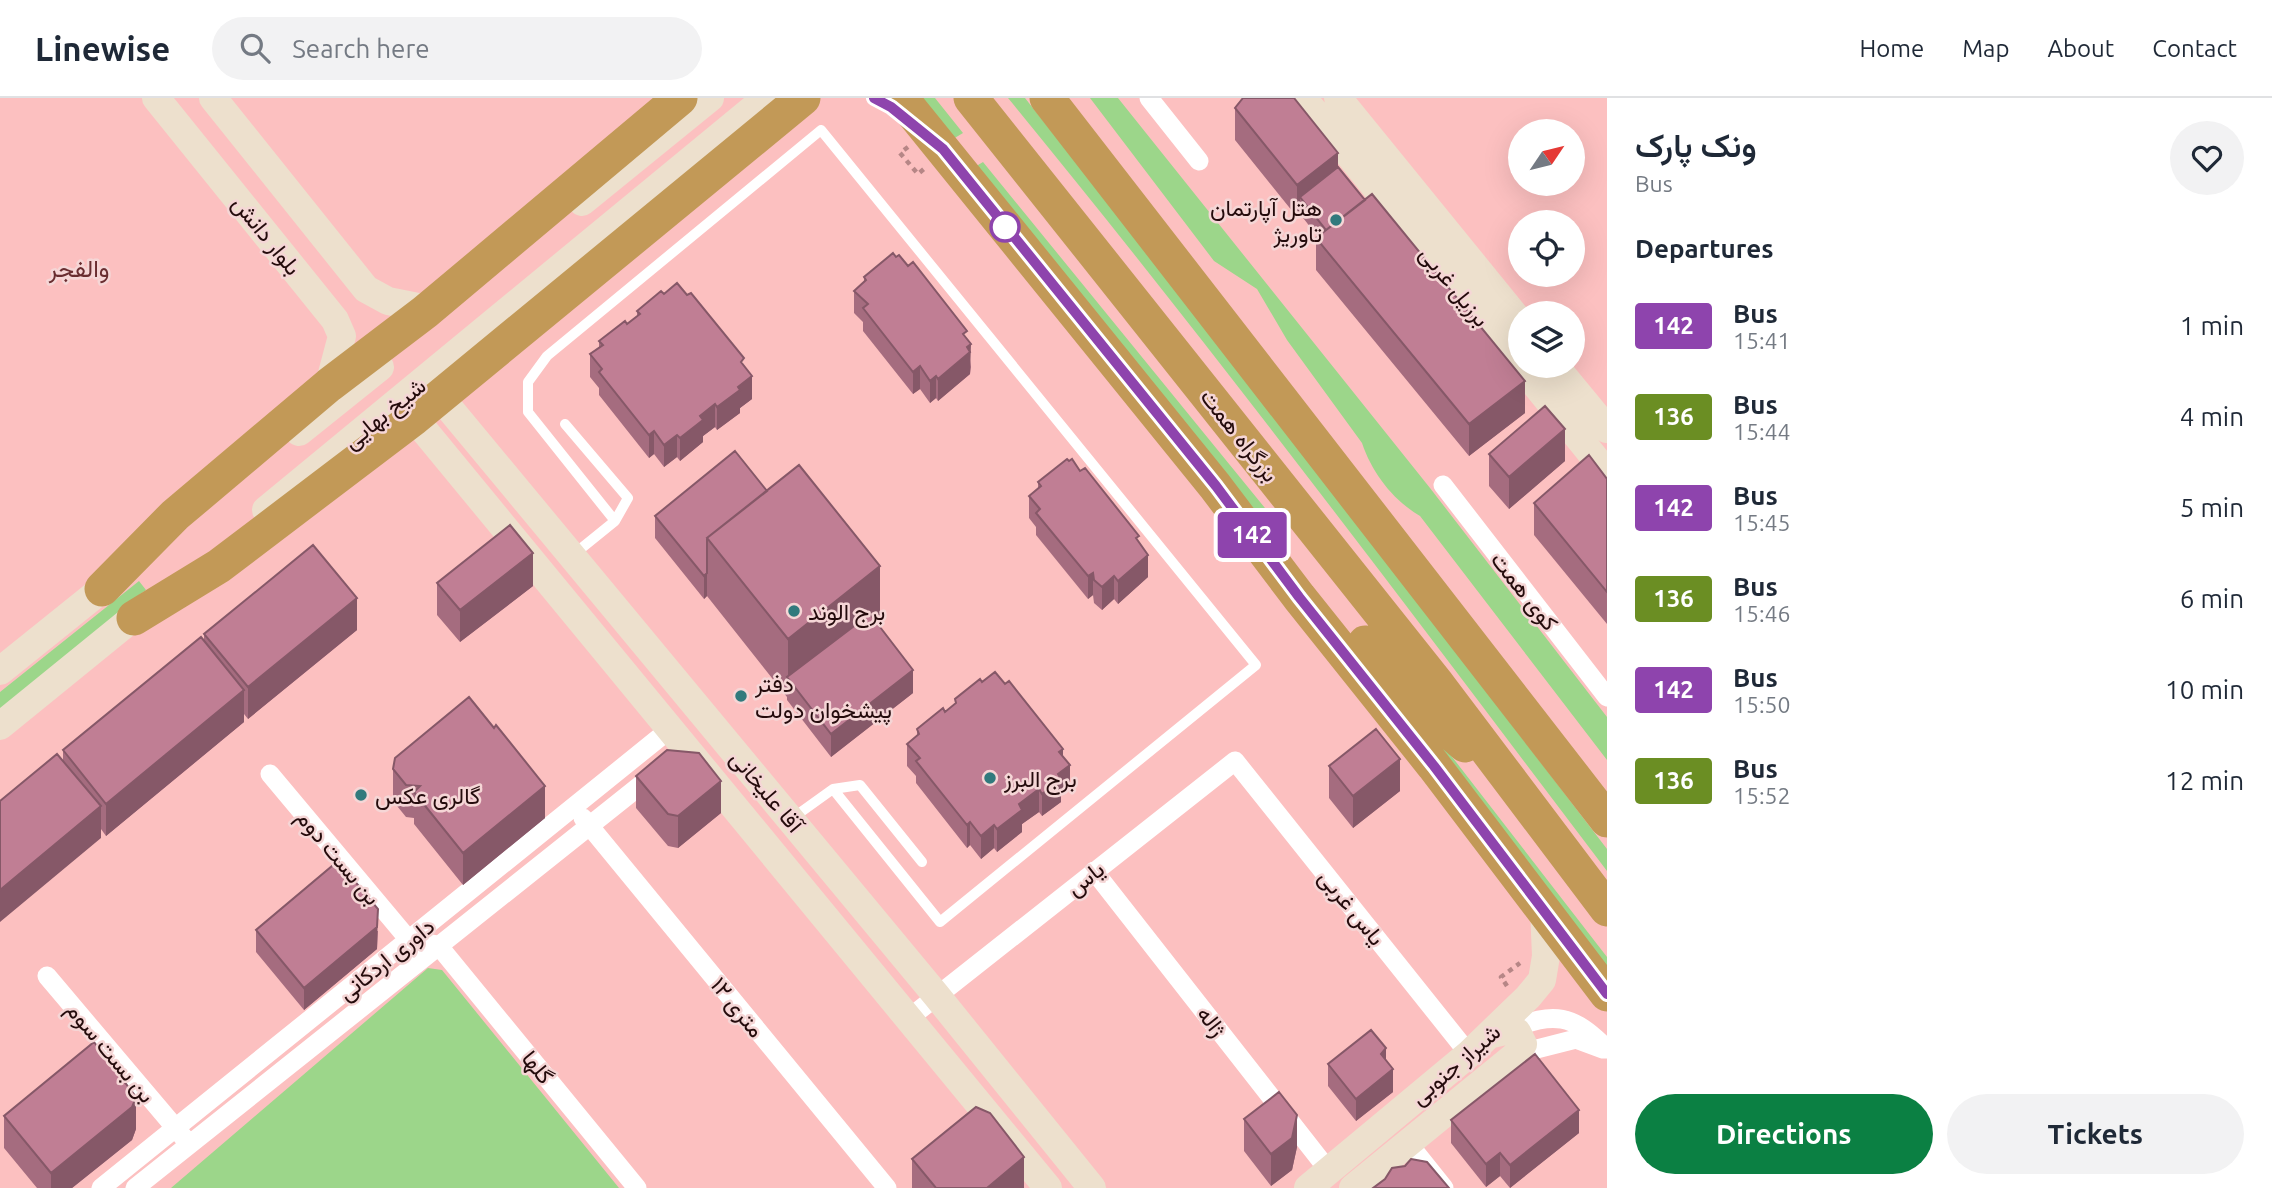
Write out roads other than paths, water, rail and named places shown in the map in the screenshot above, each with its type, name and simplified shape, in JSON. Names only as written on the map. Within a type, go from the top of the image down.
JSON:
[{"type":"highway","points":[[102,589],[175,515],[338,389],[428,309],[680,98]]},
{"type":"highway","points":[[134,618],[219,566],[427,407],[803,98]]},
{"type":"highway","points":[[874,98],[891,107],[943,149]]},
{"type":"highway","points":[[901,98],[1216,486],[1607,994]]},
{"type":"highway","name":"بزرگراه همت","points":[[971,98],[1438,685],[1607,909]]},
{"type":"highway","points":[[1058,106],[1607,820]]},
{"type":"highway","points":[[1216,486],[1307,572],[1415,702],[1521,793]]},
{"type":"street","name":"بلوار دانش","points":[[156,98],[335,320],[342,336],[338,389]]},
{"type":"street","name":"بلوار دانش","points":[[213,98],[366,289],[388,301],[428,309]]},
{"type":"street","name":"شیخ بهایی","points":[[338,389],[710,98]]},
{"type":"street","name":"شیخ بهایی","points":[[0,726],[766,98]]},
{"type":"street","points":[[1149,98],[1199,161]]},
{"type":"street","name":"برزیل غربی","points":[[1303,98],[1607,473]]},
{"type":"street","name":"برزیل غربی","points":[[1338,98],[1508,307]]},
{"type":"street","points":[[316,296],[328,299],[344,289],[349,280],[348,265]]},
{"type":"street","points":[[1565,378],[1607,429]]},
{"type":"street","name":"آقا علیخانی","points":[[427,407],[541,519],[1092,1188]]},
{"type":"street","name":"آقا علیخانی","points":[[427,407],[515,540],[1048,1188]]},
{"type":"street","name":"کوی همت","points":[[1443,485],[1607,697]]},
{"type":"street","points":[[515,540],[541,519]]},
{"type":"street","points":[[0,671],[102,589]]},
{"type":"street","points":[[678,738],[705,716]]},
{"type":"street","name":"داوری اردکانی","points":[[101,1188],[574,806],[678,738]]},
{"type":"street","name":"داوری اردکانی","points":[[135,1188],[590,826],[678,738]]},
{"type":"street","name":"یاس","points":[[908,1018],[1235,761]]},
{"type":"street","name":"یاس غربی","points":[[1235,761],[1469,1054]]},
{"type":"street","name":"بن بست دوم","points":[[270,774],[409,940]]},
{"type":"street","name":"۱۲ متری","points":[[574,806],[887,1188]]},
{"type":"street","name":"ژاله","points":[[1094,871],[1318,1180]]},
{"type":"street","name":"شیراز جنوبی","points":[[1353,1188],[1408,1143],[1506,1039],[1542,980],[1546,956],[1544,909]]},
{"type":"street","points":[[409,940],[438,945]]},
{"type":"street","name":"گلها","points":[[438,945],[637,1188]]},
{"type":"street","name":"بن بست سوم","points":[[47,976],[188,1144]]},
{"type":"street","points":[[1506,1039],[1541,1019],[1564,1019],[1585,1027],[1607,1050]]},
{"type":"street","points":[[1506,1039],[1576,1039],[1607,1050]]},
{"type":"street","name":"شیراز جنوبی","points":[[1318,1180],[1469,1054],[1506,1039]]},
{"type":"street","points":[[1408,1143],[1444,1188]]},
{"type":"lane","points":[[615,521],[528,412],[528,382],[547,356],[821,130],[1256,665],[940,922],[833,789]]},
{"type":"lane","points":[[565,424],[628,498],[615,521],[572,556]]},
{"type":"lane","points":[[790,820],[833,789],[860,785],[922,862]]},
{"type":"place","name":"هتل آپارتمان تاوریژ","points":[[1336,220]]},
{"type":"place","name":"برج الوند","points":[[794,611]]},
{"type":"place","name":"دفتر پیشخوان دولت","points":[[741,696]]},
{"type":"place","name":"برج البرز","points":[[990,778]]},
{"type":"place","name":"گالری عکس","points":[[361,795]]},
{"type":"district","name":"والفجر","points":[[79,268]]}]
